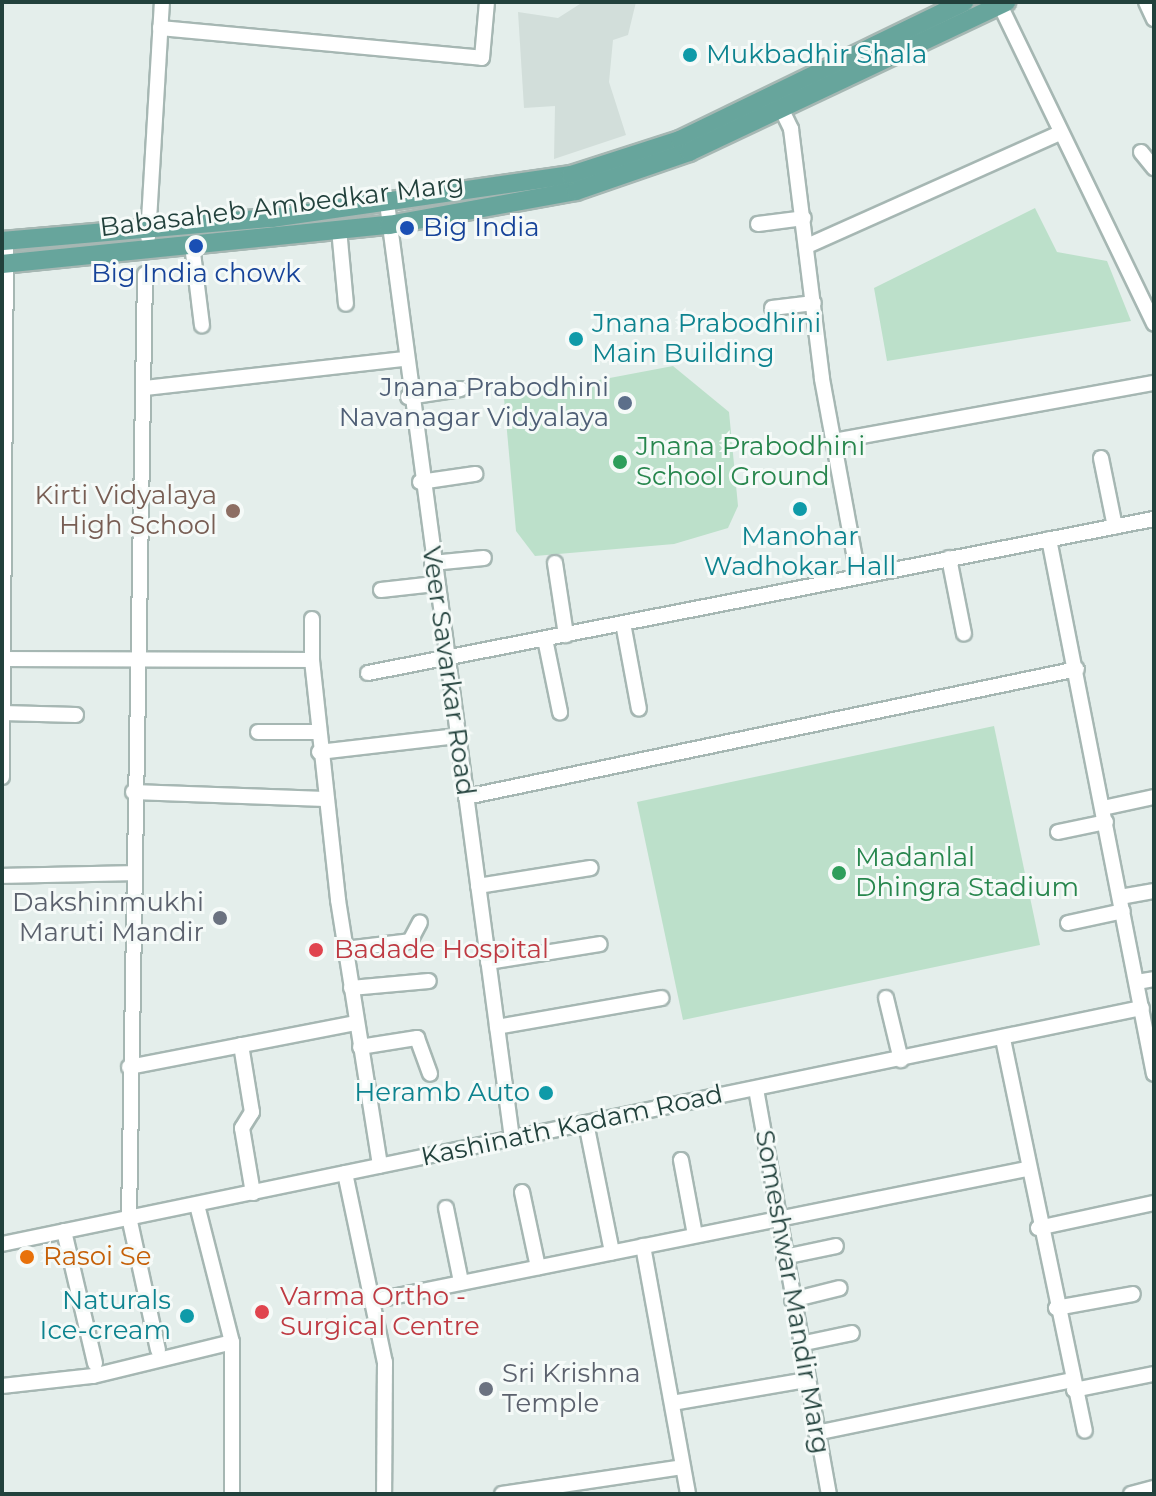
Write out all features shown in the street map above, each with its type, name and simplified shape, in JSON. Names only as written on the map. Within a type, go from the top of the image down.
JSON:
[{"type":"main road","name":"Babasaheb Ambedkar Marg","points":[[4,263],[389,225],[576,191],[778,102],[964,2]]},
{"type":"main road","name":"Babasaheb Ambedkar Marg","points":[[941,15],[1003,3]]},
{"type":"main road","name":"Babasaheb Ambedkar Marg","points":[[4,241],[148,230],[387,203],[608,165],[778,102]]},
{"type":"street","points":[[147,249],[162,2]]},
{"type":"street","points":[[160,28],[482,58],[487,2]]},
{"type":"street","points":[[1146,2],[1154,19]]},
{"type":"street","points":[[1003,3],[1060,133],[1154,324]]},
{"type":"street","points":[[778,102],[804,218],[834,441],[858,576]]},
{"type":"street","points":[[807,246],[1060,133]]},
{"type":"street","points":[[1141,152],[1154,168]]},
{"type":"street","name":"Veer Savarkar Road","points":[[387,203],[402,359],[512,1139]]},
{"type":"street","points":[[758,224],[804,218]]},
{"type":"street","points":[[339,229],[346,304]]},
{"type":"street","points":[[2,777],[4,241]]},
{"type":"street","points":[[192,245],[202,325]]},
{"type":"street","points":[[145,274],[145,388],[133,792],[129,1217],[158,1350]]},
{"type":"street","points":[[772,308],[814,303]]},
{"type":"street","points":[[145,388],[402,359]]},
{"type":"street","points":[[834,441],[1154,383]]},
{"type":"street","points":[[408,397],[460,389]]},
{"type":"street","points":[[1101,458],[1115,527]]},
{"type":"street","points":[[420,482],[475,474]]},
{"type":"street","points":[[368,673],[1154,519]]},
{"type":"street","points":[[1049,539],[1077,669],[1154,1074]]},
{"type":"street","points":[[432,563],[484,558]]},
{"type":"street","points":[[949,558],[964,634]]},
{"type":"street","points":[[555,563],[566,635]]},
{"type":"street","points":[[381,590],[435,584]]},
{"type":"street","points":[[312,619],[319,752],[345,949],[380,1166]]},
{"type":"street","points":[[623,623],[639,709]]},
{"type":"street","points":[[545,639],[560,712]]},
{"type":"street","points":[[3,659],[312,660]]},
{"type":"street","points":[[466,797],[1077,669]]},
{"type":"street","points":[[3,713],[76,715]]},
{"type":"street","points":[[258,732],[318,732]]},
{"type":"street","points":[[319,752],[457,736]]},
{"type":"street","points":[[133,792],[325,799]]},
{"type":"street","points":[[1058,832],[1154,797]]},
{"type":"street","points":[[478,886],[591,868]]},
{"type":"street","points":[[2,876],[132,873]]},
{"type":"street","points":[[1068,923],[1154,891]]},
{"type":"street","points":[[345,949],[410,941],[420,922]]},
{"type":"street","points":[[488,962],[600,944]]},
{"type":"street","points":[[1137,982],[1154,979]]},
{"type":"street","points":[[351,988],[429,981]]},
{"type":"street","points":[[497,1027],[661,998]]},
{"type":"street","points":[[886,998],[901,1060]]},
{"type":"street","name":"Kashinath Kadam Road","points":[[2,1244],[1142,1008]]},
{"type":"street","points":[[129,1067],[356,1023]]},
{"type":"street","points":[[360,1047],[417,1038],[425,1045],[430,1074]]},
{"type":"street","points":[[1003,1039],[1038,1228],[1085,1431]]},
{"type":"street","points":[[241,1045],[252,1112],[242,1128],[253,1193]]},
{"type":"street","name":"Someshwar Mandir Marg","points":[[756,1089],[829,1494]]},
{"type":"street","points":[[586,1123],[612,1252]]},
{"type":"street","points":[[681,1160],[695,1235]]},
{"type":"street","points":[[377,1300],[1026,1169]]},
{"type":"street","points":[[345,1173],[377,1300],[385,1362],[384,1494]]},
{"type":"street","points":[[522,1192],[538,1267]]},
{"type":"street","points":[[1038,1228],[1154,1203]]},
{"type":"street","points":[[197,1205],[232,1342],[232,1494]]},
{"type":"street","points":[[446,1208],[461,1282]]},
{"type":"street","points":[[64,1231],[95,1363]]},
{"type":"street","points":[[643,1246],[688,1494]]},
{"type":"street","points":[[784,1257],[836,1246]]},
{"type":"street","points":[[792,1300],[840,1288]]},
{"type":"street","points":[[1056,1308],[1133,1294]]},
{"type":"street","points":[[800,1344],[852,1333]]},
{"type":"street","points":[[2,1386],[93,1376],[232,1342]]},
{"type":"street","points":[[816,1433],[1072,1385],[1153,1374]]},
{"type":"street","points":[[672,1403],[807,1380]]},
{"type":"street","points":[[502,1494],[682,1467]]},
{"type":"street","points":[[1131,1494],[1154,1488]]},
{"type":"shaded area","points":[[583,2],[636,2],[628,35],[613,40],[609,82],[626,135],[554,159],[555,106],[524,108],[518,12],[558,18]]},
{"type":"green space","points":[[1035,208],[1057,252],[1107,261],[1131,321],[887,361],[874,288]]},
{"type":"green space","name":"Jnana Prabodhini School Ground","points":[[673,366],[729,412],[738,506],[728,528],[674,544],[535,556],[516,531],[504,398]]},
{"type":"green space","name":"Madanlal Dhingra Stadium","points":[[994,726],[1040,945],[683,1020],[637,802]]},
{"type":"place","name":"Mukbadhir Shala","points":[[690,55]]},
{"type":"place","name":"Big India","points":[[407,228]]},
{"type":"place","name":"Big India chowk","points":[[196,246]]},
{"type":"place","name":"Jnana Prabodhini Main Building","points":[[576,339]]},
{"type":"place","name":"Jnana Prabodhini Navanagar Vidyalaya","points":[[625,403]]},
{"type":"place","name":"Jnana Prabodhini School Ground","points":[[620,462]]},
{"type":"place","name":"Manohar Wadhokar Hall","points":[[800,509]]},
{"type":"place","name":"Kirti Vidyalaya High School","points":[[233,511]]},
{"type":"place","name":"Madanlal Dhingra Stadium","points":[[839,873]]},
{"type":"place","name":"Dakshinmukhi Maruti Mandir","points":[[220,918]]},
{"type":"place","name":"Badade Hospital","points":[[316,950]]},
{"type":"place","name":"Heramb Auto","points":[[546,1093]]},
{"type":"place","name":"Rasoi Se","points":[[27,1257]]},
{"type":"place","name":"Varma Ortho - Surgical Centre","points":[[262,1312]]},
{"type":"place","name":"Naturals Ice-cream","points":[[187,1316]]},
{"type":"place","name":"Sri Krishna Temple","points":[[486,1389]]}]
